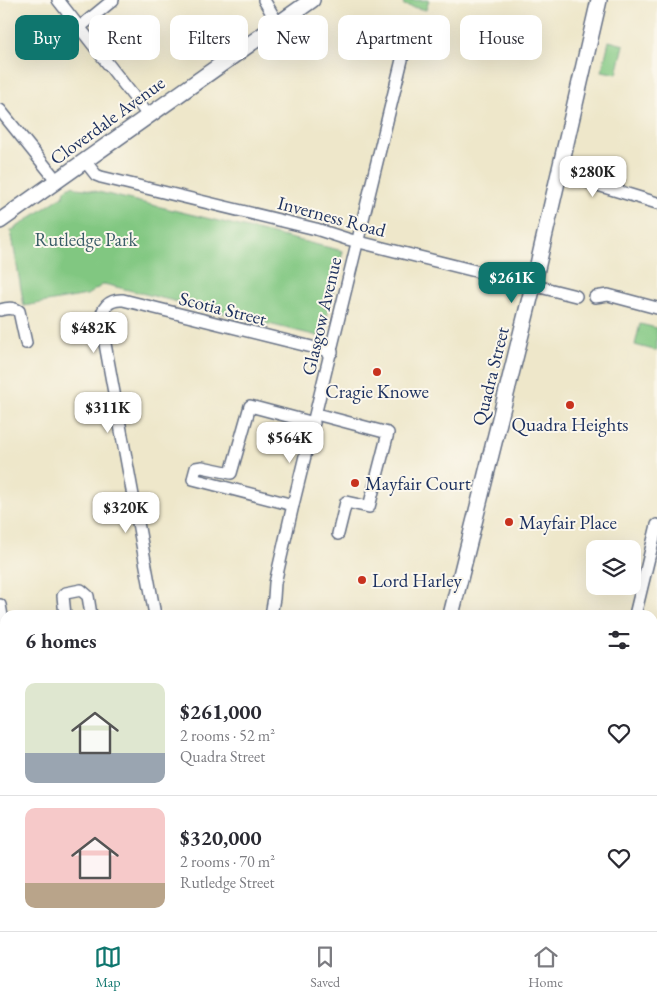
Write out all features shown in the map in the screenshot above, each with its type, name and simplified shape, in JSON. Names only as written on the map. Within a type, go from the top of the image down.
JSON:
[{"type":"main road","name":"Cloverdale Avenue","points":[[291,15],[312,0]]},
{"type":"main road","name":"Quadra Street","points":[[452,610],[532,286],[599,0]]},
{"type":"main road","name":"Cloverdale Avenue","points":[[0,221],[258,38]]},
{"type":"street","points":[[58,0],[148,115]]},
{"type":"street","points":[[80,27],[113,0]]},
{"type":"street","points":[[264,0],[273,15]]},
{"type":"street","name":"Glasgow Avenue","points":[[272,610],[293,506],[402,60]]},
{"type":"street","points":[[0,110],[57,180]]},
{"type":"street","name":"Inverness Road","points":[[85,162],[93,172],[101,177],[316,229],[357,242],[576,296]]},
{"type":"street","points":[[558,173],[657,203]]},
{"type":"street","points":[[595,297],[608,295],[657,308]]},
{"type":"street","name":"Scotia Street","points":[[154,610],[102,322],[102,312],[106,305],[114,300],[123,300],[332,352]]},
{"type":"street","points":[[0,310],[10,308],[20,312],[26,343]]},
{"type":"street","points":[[293,506],[193,480],[196,468],[202,466],[231,473],[250,406],[388,432],[369,507],[346,502],[338,534]]},
{"type":"street","points":[[635,610],[657,525]]},
{"type":"street","points":[[64,610],[63,596],[66,593],[81,590],[88,596],[90,610]]},
{"type":"green space","points":[[404,0],[429,0],[426,10],[403,5]]},
{"type":"green space","points":[[609,41],[624,45],[617,74],[602,71]]},
{"type":"green space","name":"Rutledge Park","points":[[73,185],[76,188],[343,251],[322,337],[104,284],[87,295],[24,306],[11,231],[64,195],[65,190]]},
{"type":"green space","points":[[640,324],[657,328],[657,351],[635,345]]},
{"type":"place","name":"Cragie Knowe","points":[[377,372]]},
{"type":"place","name":"Quadra Heights","points":[[570,405]]},
{"type":"place","name":"Mayfair Court","points":[[355,483]]},
{"type":"place","name":"Mayfair Place","points":[[509,522]]},
{"type":"place","name":"Lord Harley","points":[[362,580]]}]
